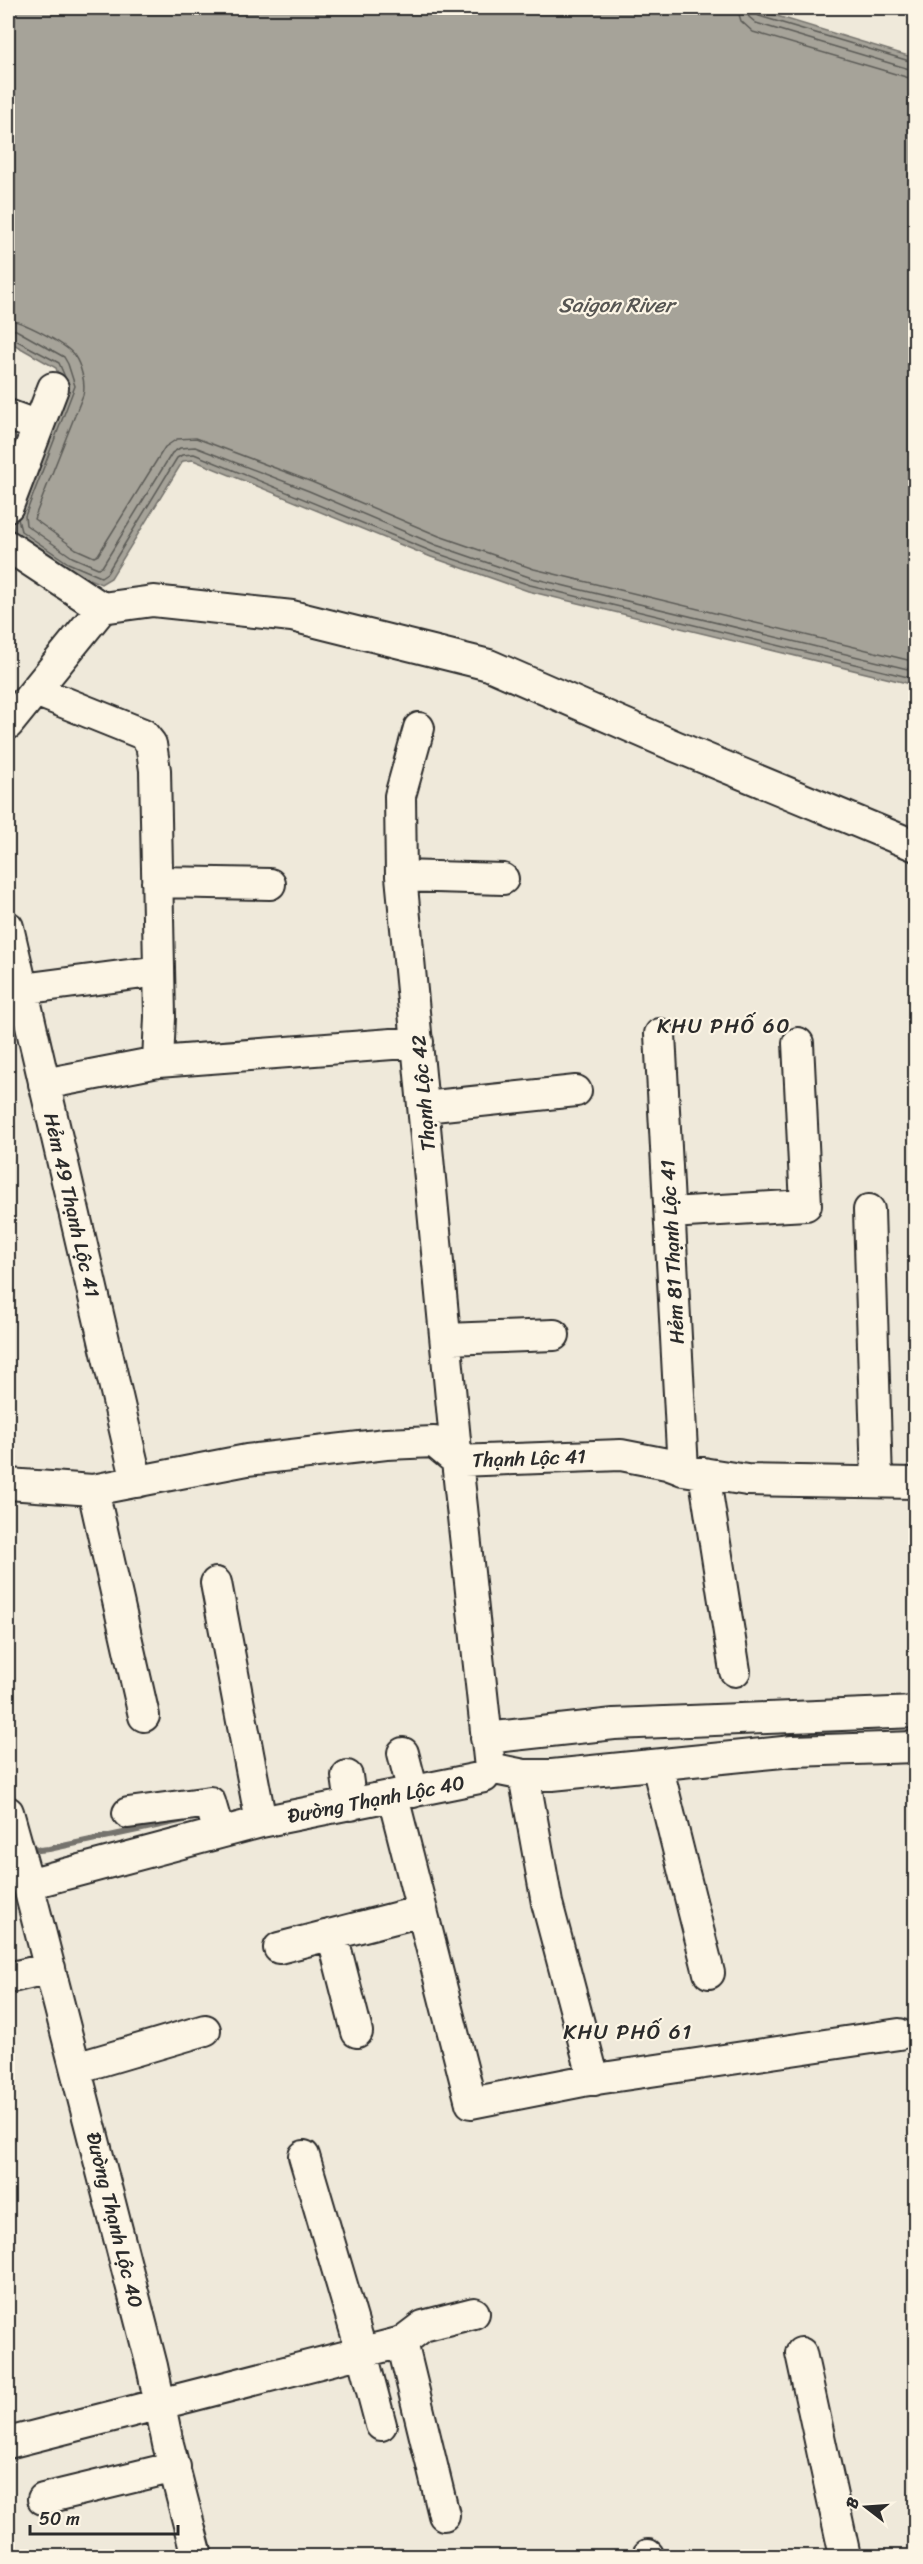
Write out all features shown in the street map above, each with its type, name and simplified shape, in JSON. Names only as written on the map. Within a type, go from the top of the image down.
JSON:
[{"type":"street","points":[[8,506],[53,388]]},
{"type":"street","points":[[8,415],[38,426]]},
{"type":"street","points":[[8,546],[102,608],[153,601],[292,616],[489,665],[675,746],[915,846]]},
{"type":"street","points":[[8,724],[102,608]]},
{"type":"street","points":[[36,691],[134,730],[148,738],[155,770],[159,971],[158,1062]]},
{"type":"street","name":"Thạnh Lộc 42","points":[[419,728],[400,796],[401,876],[457,1461]]},
{"type":"street","points":[[401,876],[503,879]]},
{"type":"street","points":[[157,882],[270,884]]},
{"type":"street","name":"Hẻm 49 Thạnh Lộc 41","points":[[8,932],[16,979],[44,1084],[137,1482]]},
{"type":"street","points":[[16,979],[159,971]]},
{"type":"street","name":"Hẻm 81 Thạnh Lộc 41","points":[[660,1034],[670,1213],[693,1472],[735,1671]]},
{"type":"street","points":[[44,1084],[158,1062],[418,1042]]},
{"type":"street","points":[[670,1213],[806,1204],[798,1043]]},
{"type":"street","points":[[424,1107],[576,1091]]},
{"type":"street","points":[[869,1210],[877,1482]]},
{"type":"street","points":[[446,1339],[554,1335]]},
{"type":"street","name":"Thạnh Lộc 41","points":[[8,1484],[93,1490],[247,1460],[386,1444],[434,1442],[457,1461],[621,1455],[667,1464],[693,1472],[747,1480],[915,1483]]},
{"type":"street","name":"Đường Thạnh Lộc 40","points":[[28,1884],[219,1833],[258,1810],[351,1805],[484,1777],[490,1768],[457,1461]]},
{"type":"street","points":[[93,1490],[144,1716]]},
{"type":"street","points":[[216,1583],[258,1810]]},
{"type":"street","points":[[486,1738],[614,1724],[915,1713]]},
{"type":"street","points":[[490,1768],[524,1775],[552,1775],[793,1751],[915,1747]]},
{"type":"street","points":[[403,1753],[403,1795],[422,1911],[471,2103],[594,2080],[899,2034]]},
{"type":"street","points":[[657,1765],[709,1973]]},
{"type":"street","points":[[524,1775],[547,1903],[594,2080]]},
{"type":"street","points":[[347,1776],[351,1805]]},
{"type":"street","points":[[128,1813],[210,1802],[219,1833]]},
{"type":"street","name":"Đường Thạnh Lộc 40","points":[[8,1812],[12,1848],[28,1884],[50,1968],[197,2556]]},
{"type":"street","points":[[279,1948],[422,1911]]},
{"type":"street","points":[[332,1934],[357,2032]]},
{"type":"street","points":[[8,1978],[50,1968]]},
{"type":"street","points":[[76,2068],[205,2030]]},
{"type":"street","points":[[304,2156],[381,2425]]},
{"type":"street","points":[[8,2443],[402,2342],[423,2326],[474,2313]]},
{"type":"street","points":[[402,2342],[444,2515]]},
{"type":"street","points":[[801,2353],[845,2556]]},
{"type":"street","points":[[43,2499],[174,2467]]},
{"type":"water","name":"Saigon River","points":[[8,8],[751,8],[915,58],[915,685],[528,591],[431,557],[193,460],[183,461],[111,578],[101,584],[65,569],[14,534],[11,516],[59,377],[56,368],[8,341]]},
{"type":"waterway","points":[[8,1779],[14,1804]]},
{"type":"waterway","points":[[28,1845],[39,1850],[49,1849],[184,1820]]},
{"type":"district","name":"KHU PHỐ 60","points":[[724,1026]]},
{"type":"district","name":"KHU PHỐ 61","points":[[628,2032]]}]
